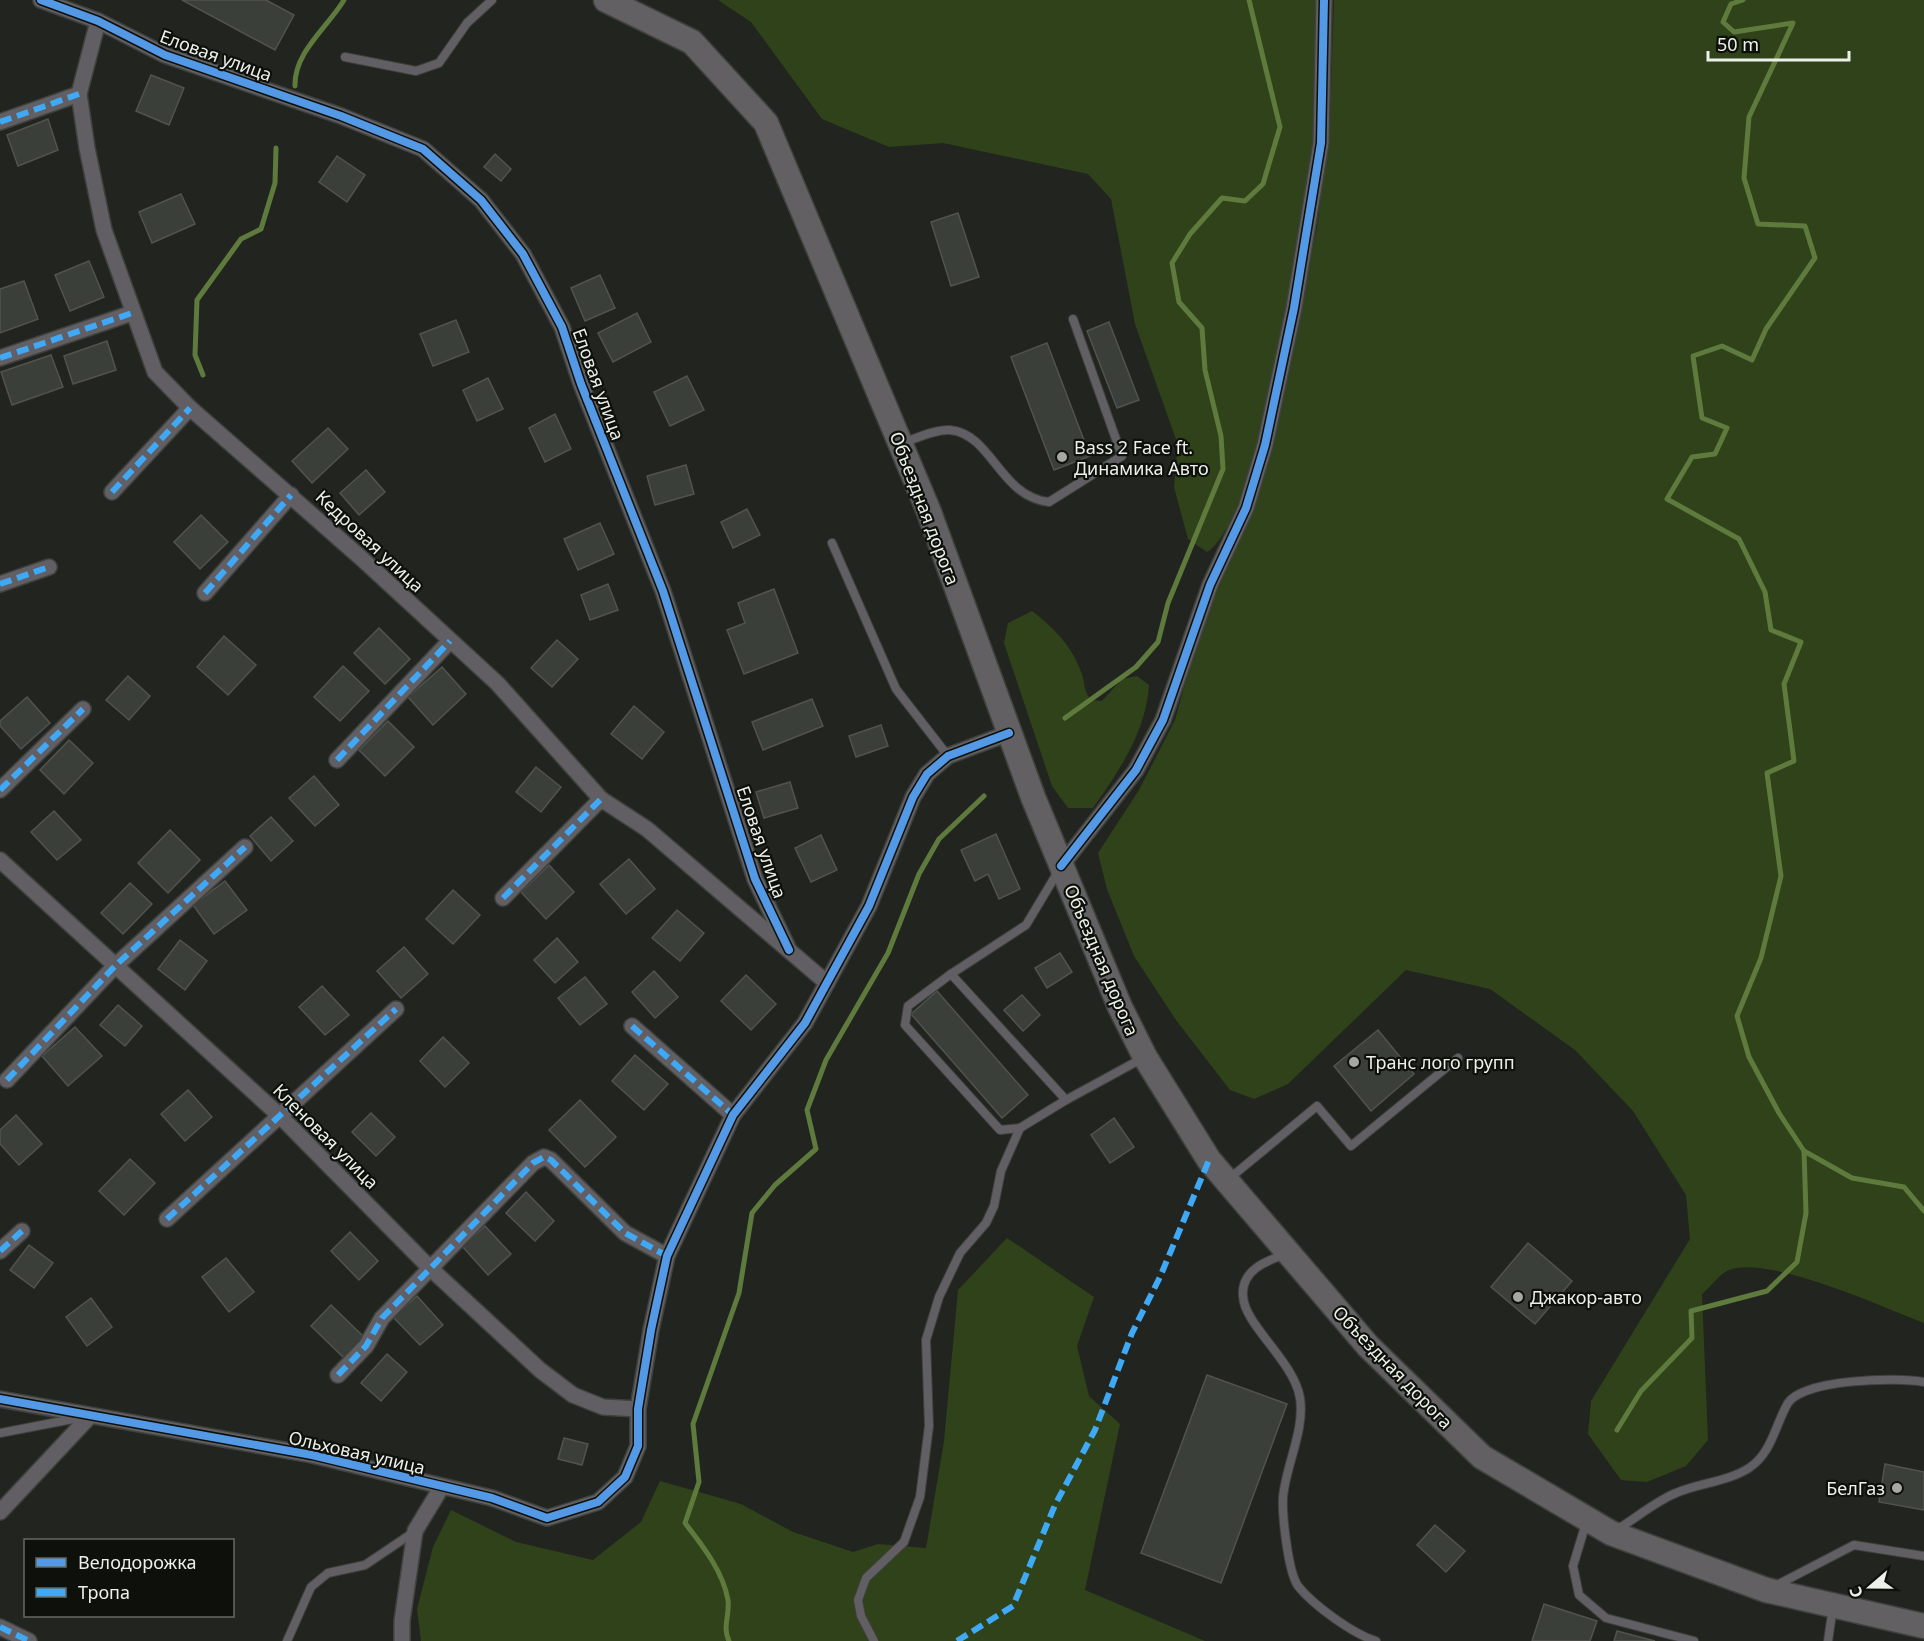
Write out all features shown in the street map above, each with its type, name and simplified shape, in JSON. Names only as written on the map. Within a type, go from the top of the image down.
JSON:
[{"type":"main road","name":"Объездная дорога","points":[[606,0],[692,42],[766,123],[929,512],[1009,733],[1119,1007],[1145,1057],[1209,1160],[1368,1346],[1482,1457],[1611,1533],[1766,1590],[1924,1626]]},
{"type":"street","name":"Еловая улица","points":[[41,0],[98,21],[165,55],[341,116],[423,149],[481,200],[523,255],[562,327],[581,384],[663,591],[755,879],[789,950]]},
{"type":"street","points":[[1061,866],[1136,770],[1163,720],[1210,585],[1246,508],[1265,446],[1294,308],[1321,143],[1324,0]]},
{"type":"street","name":"Кедровая улица","points":[[98,21],[79,94],[104,230],[155,372],[190,408],[291,495],[498,684],[601,799],[647,829],[827,983]]},
{"type":"street","points":[[0,122],[79,94]]},
{"type":"street","points":[[0,358],[132,313]]},
{"type":"street","points":[[112,492],[190,408]]},
{"type":"street","points":[[205,593],[291,495]]},
{"type":"street","points":[[0,584],[49,567]]},
{"type":"street","points":[[337,760],[450,641]]},
{"type":"street","points":[[0,790],[83,709]]},
{"type":"street","points":[[948,756],[1009,733]]},
{"type":"street","name":"Ольховая улица","points":[[0,1399],[312,1455],[441,1488],[492,1498],[547,1518],[598,1502],[625,1477],[638,1446],[638,1409],[651,1330],[667,1256],[733,1115],[805,1023],[869,906],[913,797],[927,774],[948,756]]},
{"type":"street","points":[[503,898],[601,799]]},
{"type":"street","points":[[7,1080],[115,966],[245,848]]},
{"type":"street","name":"Кленовая улица","points":[[0,861],[280,1116],[431,1269],[540,1370],[573,1395],[603,1407],[638,1409]]},
{"type":"street","points":[[167,1219],[396,1009]]},
{"type":"street","points":[[632,1026],[733,1115]]},
{"type":"street","points":[[338,1375],[366,1346],[382,1318],[533,1163],[544,1157],[551,1160],[625,1233],[667,1256]]},
{"type":"street","points":[[0,1251],[22,1231]]},
{"type":"street","points":[[0,1512],[90,1416]]},
{"type":"street","points":[[402,1641],[402,1621],[415,1531],[441,1488]]},
{"type":"street","points":[[0,1627],[29,1641]]},
{"type":"lane","points":[[345,57],[416,71],[439,63],[467,22],[492,0]]},
{"type":"lane","points":[[900,444],[950,430],[976,441],[1018,491],[1035,501],[1048,502],[1122,456],[1073,319]]},
{"type":"lane","points":[[832,543],[896,689],[948,756]]},
{"type":"lane","points":[[1061,866],[1026,925],[908,1006],[905,1025],[999,1130],[1020,1128],[1145,1057]]},
{"type":"lane","points":[[951,975],[1066,1100]]},
{"type":"lane","points":[[1227,1181],[1317,1106],[1351,1146],[1458,1058]]},
{"type":"lane","points":[[874,1641],[861,1616],[858,1600],[866,1578],[904,1542],[920,1497],[929,1426],[926,1340],[939,1297],[960,1253],[986,1224],[994,1206],[1001,1171],[1020,1128]]},
{"type":"lane","points":[[1289,1253],[1255,1267],[1246,1280],[1242,1295],[1246,1307],[1259,1328],[1293,1375],[1300,1400],[1297,1433],[1283,1498],[1286,1547],[1297,1585],[1341,1624],[1376,1641]]},
{"type":"lane","points":[[1611,1533],[1675,1493],[1724,1479],[1749,1467],[1763,1455],[1775,1435],[1779,1421],[1790,1400],[1809,1390],[1844,1381],[1911,1379],[1924,1382]]},
{"type":"lane","points":[[0,1433],[20,1427],[90,1416]]},
{"type":"lane","points":[[1587,1519],[1573,1566],[1579,1595],[1606,1618],[1694,1641]]},
{"type":"lane","points":[[287,1641],[310,1587],[328,1573],[365,1565],[415,1531]]},
{"type":"lane","points":[[1766,1590],[1854,1545],[1924,1556]]},
{"type":"lane","points":[[1828,1641],[1833,1606]]},
{"type":"green space","points":[[718,0],[1316,0],[1315,143],[1280,342],[1256,449],[1241,496],[1225,532],[1207,552],[1188,539],[1174,487],[1178,445],[1135,324],[1111,199],[1088,174],[943,143],[889,147],[822,119],[751,22]]},
{"type":"green space","points":[[1334,0],[1924,0],[1924,1323],[1855,1295],[1797,1276],[1747,1267],[1729,1270],[1702,1294],[1708,1440],[1686,1466],[1647,1482],[1621,1480],[1588,1434],[1591,1401],[1690,1239],[1686,1195],[1633,1111],[1575,1050],[1490,989],[1406,970],[1288,1084],[1254,1099],[1230,1090],[1176,1020],[1134,956],[1107,889],[1098,853],[1139,790],[1175,720],[1201,626],[1254,510],[1281,400],[1317,227],[1330,124]]},
{"type":"green space","points":[[1032,611],[1055,631],[1068,647],[1078,664],[1091,700],[1102,701],[1122,679],[1137,676],[1149,685],[1143,719],[1137,735],[1112,780],[1093,808],[1068,808],[1052,786],[1004,643],[1008,623]]},
{"type":"green space","points":[[1007,1238],[1094,1297],[1077,1346],[1089,1396],[1120,1424],[1085,1590],[1205,1641],[421,1641],[417,1609],[433,1547],[451,1510],[516,1542],[593,1560],[641,1522],[660,1481],[741,1504],[793,1532],[853,1552],[878,1544],[926,1548],[944,1441],[958,1290]]},
{"type":"building","points":[[182,0],[266,0],[294,15],[275,50]]},
{"type":"building","points":[[151,75],[184,88],[169,125],[136,111]]},
{"type":"building","points":[[48,119],[58,150],[18,166],[7,135]]},
{"type":"building","points":[[495,154],[511,169],[501,181],[484,167]]},
{"type":"building","points":[[337,156],[365,175],[347,202],[319,182]]},
{"type":"building","points":[[181,194],[195,224],[152,243],[139,212]]},
{"type":"building","points":[[958,213],[979,277],[951,286],[931,222]]},
{"type":"building","points":[[89,261],[104,297],[70,311],[55,275]]},
{"type":"building","points":[[600,275],[615,308],[585,321],[571,288]]},
{"type":"building","points":[[24,281],[38,319],[0,333],[0,289]]},
{"type":"building","points":[[637,313],[651,342],[613,362],[598,333]]},
{"type":"building","points":[[456,320],[469,352],[433,366],[420,334]]},
{"type":"building","points":[[1109,322],[1139,400],[1117,408],[1087,331]]},
{"type":"building","points":[[107,341],[116,370],[73,384],[64,356]]},
{"type":"building","points":[[1047,343],[1090,456],[1054,470],[1011,357]]},
{"type":"building","points":[[51,355],[63,387],[12,405],[1,372]]},
{"type":"building","points":[[687,376],[704,410],[670,426],[654,392]]},
{"type":"building","points":[[488,378],[503,409],[477,421],[463,390]]},
{"type":"building","points":[[555,414],[571,449],[545,462],[529,428]]},
{"type":"building","points":[[328,428],[348,449],[312,483],[292,461]]},
{"type":"building","points":[[686,465],[694,494],[655,505],[647,476]]},
{"type":"building","points":[[366,470],[385,492],[359,515],[340,493]]},
{"type":"building","points":[[747,509],[760,535],[733,548],[721,522]]},
{"type":"building","points":[[201,515],[228,542],[200,569],[174,542]]},
{"type":"building","points":[[600,523],[614,554],[578,570],[564,539]]},
{"type":"building","points":[[608,584],[618,610],[590,620],[581,595]]},
{"type":"building","points":[[774,589],[798,653],[744,674],[727,630],[745,623],[738,603]]},
{"type":"building","points":[[379,628],[410,659],[385,684],[354,653]]},
{"type":"building","points":[[224,636],[256,665],[228,695],[197,667]]},
{"type":"building","points":[[557,640],[578,659],[552,687],[531,668]]},
{"type":"building","points":[[343,666],[369,691],[340,721],[314,697]]},
{"type":"building","points":[[442,667],[466,694],[433,725],[408,697]]},
{"type":"building","points":[[128,676],[150,696],[129,720],[106,700]]},
{"type":"building","points":[[27,697],[50,723],[21,749],[0,726],[0,721]]},
{"type":"building","points":[[812,699],[823,726],[763,750],[752,722]]},
{"type":"building","points":[[634,706],[664,732],[642,759],[611,734]]},
{"type":"building","points":[[388,721],[414,747],[385,776],[359,750]]},
{"type":"building","points":[[881,725],[888,746],[856,757],[849,736]]},
{"type":"building","points":[[69,740],[93,763],[64,794],[40,770]]},
{"type":"building","points":[[536,767],[561,787],[541,812],[516,792]]},
{"type":"building","points":[[314,776],[339,805],[315,826],[289,798]]},
{"type":"building","points":[[790,782],[798,808],[764,818],[756,792]]},
{"type":"building","points":[[54,811],[81,840],[57,860],[31,832]]},
{"type":"building","points":[[271,817],[293,841],[271,861],[250,836]]},
{"type":"building","points":[[170,830],[200,860],[168,893],[138,863]]},
{"type":"building","points":[[996,834],[1020,889],[999,899],[988,874],[975,881],[961,850]]},
{"type":"building","points":[[821,835],[837,870],[811,882],[795,848]]},
{"type":"building","points":[[629,859],[655,889],[626,914],[600,884]]},
{"type":"building","points":[[549,865],[574,892],[546,919],[521,892]]},
{"type":"building","points":[[225,881],[247,910],[214,934],[193,905]]},
{"type":"building","points":[[130,883],[152,904],[123,934],[101,913]]},
{"type":"building","points":[[453,890],[480,915],[453,944],[426,919]]},
{"type":"building","points":[[677,910],[704,933],[680,961],[652,938]]},
{"type":"building","points":[[557,938],[578,962],[555,983],[534,960]]},
{"type":"building","points":[[180,940],[207,961],[185,990],[158,969]]},
{"type":"building","points":[[404,947],[428,974],[401,998],[377,971]]},
{"type":"building","points":[[1060,953],[1072,972],[1047,988],[1035,968]]},
{"type":"building","points":[[654,971],[678,997],[655,1018],[632,992]]},
{"type":"building","points":[[746,975],[776,1004],[751,1030],[721,1001]]},
{"type":"building","points":[[585,977],[607,1004],[580,1025],[558,998]]},
{"type":"building","points":[[322,986],[349,1015],[325,1035],[299,1007]]},
{"type":"building","points":[[937,991],[1028,1095],[1002,1118],[911,1014]]},
{"type":"building","points":[[1022,995],[1040,1015],[1023,1031],[1004,1010]]},
{"type":"building","points":[[118,1005],[142,1026],[125,1046],[100,1025]]},
{"type":"building","points":[[75,1027],[102,1056],[68,1086],[42,1056]]},
{"type":"building","points":[[1378,1030],[1414,1074],[1371,1111],[1334,1066]]},
{"type":"building","points":[[443,1037],[469,1063],[445,1087],[420,1061]]},
{"type":"building","points":[[635,1055],[668,1084],[644,1110],[612,1081]]},
{"type":"building","points":[[188,1090],[212,1117],[185,1141],[161,1114]]},
{"type":"building","points":[[580,1100],[616,1137],[585,1167],[549,1130]]},
{"type":"building","points":[[371,1113],[395,1137],[376,1156],[352,1132]]},
{"type":"building","points":[[16,1115],[42,1144],[19,1165],[0,1144],[0,1130]]},
{"type":"building","points":[[1114,1118],[1134,1147],[1110,1163],[1091,1135]]},
{"type":"building","points":[[130,1159],[155,1183],[124,1215],[99,1191]]},
{"type":"building","points":[[526,1192],[554,1221],[535,1241],[506,1213]]},
{"type":"building","points":[[485,1226],[511,1254],[488,1275],[462,1246]]},
{"type":"building","points":[[350,1232],[378,1261],[359,1280],[331,1251]]},
{"type":"building","points":[[1528,1243],[1572,1281],[1535,1324],[1491,1287]]},
{"type":"building","points":[[29,1245],[53,1263],[34,1288],[10,1270]]},
{"type":"building","points":[[226,1258],[254,1292],[229,1312],[202,1277]]},
{"type":"building","points":[[417,1296],[443,1325],[420,1345],[393,1317]]},
{"type":"building","points":[[91,1298],[112,1327],[87,1346],[66,1317]]},
{"type":"building","points":[[331,1305],[364,1337],[344,1358],[311,1326]]},
{"type":"building","points":[[387,1354],[407,1372],[381,1401],[361,1383]]},
{"type":"building","points":[[1207,1375],[1287,1404],[1221,1583],[1141,1553]]},
{"type":"building","points":[[564,1438],[588,1444],[582,1465],[558,1459]]},
{"type":"building","points":[[1885,1464],[1924,1472],[1924,1510],[1879,1502]]},
{"type":"building","points":[[1435,1525],[1465,1551],[1446,1572],[1417,1545]]},
{"type":"building","points":[[1544,1604],[1597,1621],[1590,1641],[1532,1641]]},
{"type":"building","points":[[1617,1631],[1655,1641],[1614,1641]]},
{"type":"waterway","points":[[295,86],[296,74],[306,51],[344,0]]},
{"type":"waterway","points":[[1065,718],[1136,667],[1158,642],[1168,603],[1223,469],[1221,436],[1205,370],[1202,328],[1179,302],[1172,263],[1190,234],[1222,198],[1245,201],[1263,184],[1280,127],[1249,0]]},
{"type":"waterway","points":[[1743,0],[1731,4],[1723,22],[1734,32],[1793,23],[1749,117],[1744,178],[1758,224],[1805,226],[1815,258],[1766,329],[1752,360],[1722,346],[1693,356],[1702,418],[1727,428],[1715,454],[1692,457],[1667,499],[1739,539],[1765,592],[1771,630],[1801,642],[1784,684],[1794,761],[1767,773],[1781,876],[1761,958],[1737,1016],[1749,1057],[1779,1113],[1804,1151],[1852,1178],[1904,1187],[1924,1211]]},
{"type":"waterway","points":[[203,375],[195,355],[197,300],[241,239],[261,229],[275,183],[276,148]]},
{"type":"waterway","points":[[729,1641],[726,1631],[728,1600],[722,1579],[711,1559],[685,1523],[699,1482],[693,1424],[739,1293],[752,1213],[775,1185],[816,1149],[807,1110],[826,1060],[888,953],[919,874],[939,839],[984,796]]},
{"type":"waterway","points":[[1617,1430],[1641,1391],[1692,1338],[1691,1311],[1767,1291],[1797,1262],[1806,1213],[1804,1151]]},
{"type":"marked path","points":[[0,122],[79,94]]},
{"type":"marked path","points":[[0,358],[132,313]]},
{"type":"marked path","points":[[112,492],[190,408]]},
{"type":"marked path","points":[[205,593],[291,495]]},
{"type":"marked path","points":[[0,584],[49,567]]},
{"type":"marked path","points":[[337,760],[450,641]]},
{"type":"marked path","points":[[0,790],[83,709]]},
{"type":"marked path","points":[[503,898],[601,799]]},
{"type":"marked path","points":[[7,1080],[115,966],[245,847]]},
{"type":"marked path","points":[[167,1219],[396,1009]]},
{"type":"marked path","points":[[632,1026],[733,1115]]},
{"type":"marked path","points":[[338,1375],[366,1346],[382,1318],[533,1163],[544,1157],[551,1160],[625,1233],[667,1256]]},
{"type":"marked path","points":[[957,1641],[1013,1606],[1055,1505],[1095,1430],[1132,1333],[1160,1277],[1209,1160]]},
{"type":"marked path","points":[[0,1251],[22,1231]]},
{"type":"marked path","points":[[0,1627],[29,1641]]},
{"type":"cycle path","points":[[41,0],[98,21],[165,55],[341,116],[423,149],[481,200],[523,254],[562,327],[581,384],[663,591],[755,879],[789,950]]},
{"type":"cycle path","points":[[1061,866],[1136,770],[1163,720],[1210,585],[1246,508],[1265,445],[1294,308],[1321,143],[1324,0]]},
{"type":"cycle path","points":[[0,1399],[312,1455],[492,1498],[547,1518],[598,1502],[625,1477],[638,1446],[638,1409],[651,1330],[667,1256],[733,1115],[805,1023],[869,906],[913,797],[927,774],[948,756],[1009,733]]},
{"type":"place","name":"Bass 2 Face ft. Динамика Авто","points":[[1062,457]]},
{"type":"place","name":"Транс лого групп","points":[[1354,1062]]},
{"type":"place","name":"Джакор-авто","points":[[1518,1297]]},
{"type":"place","name":"БелГаз","points":[[1897,1488]]}]
